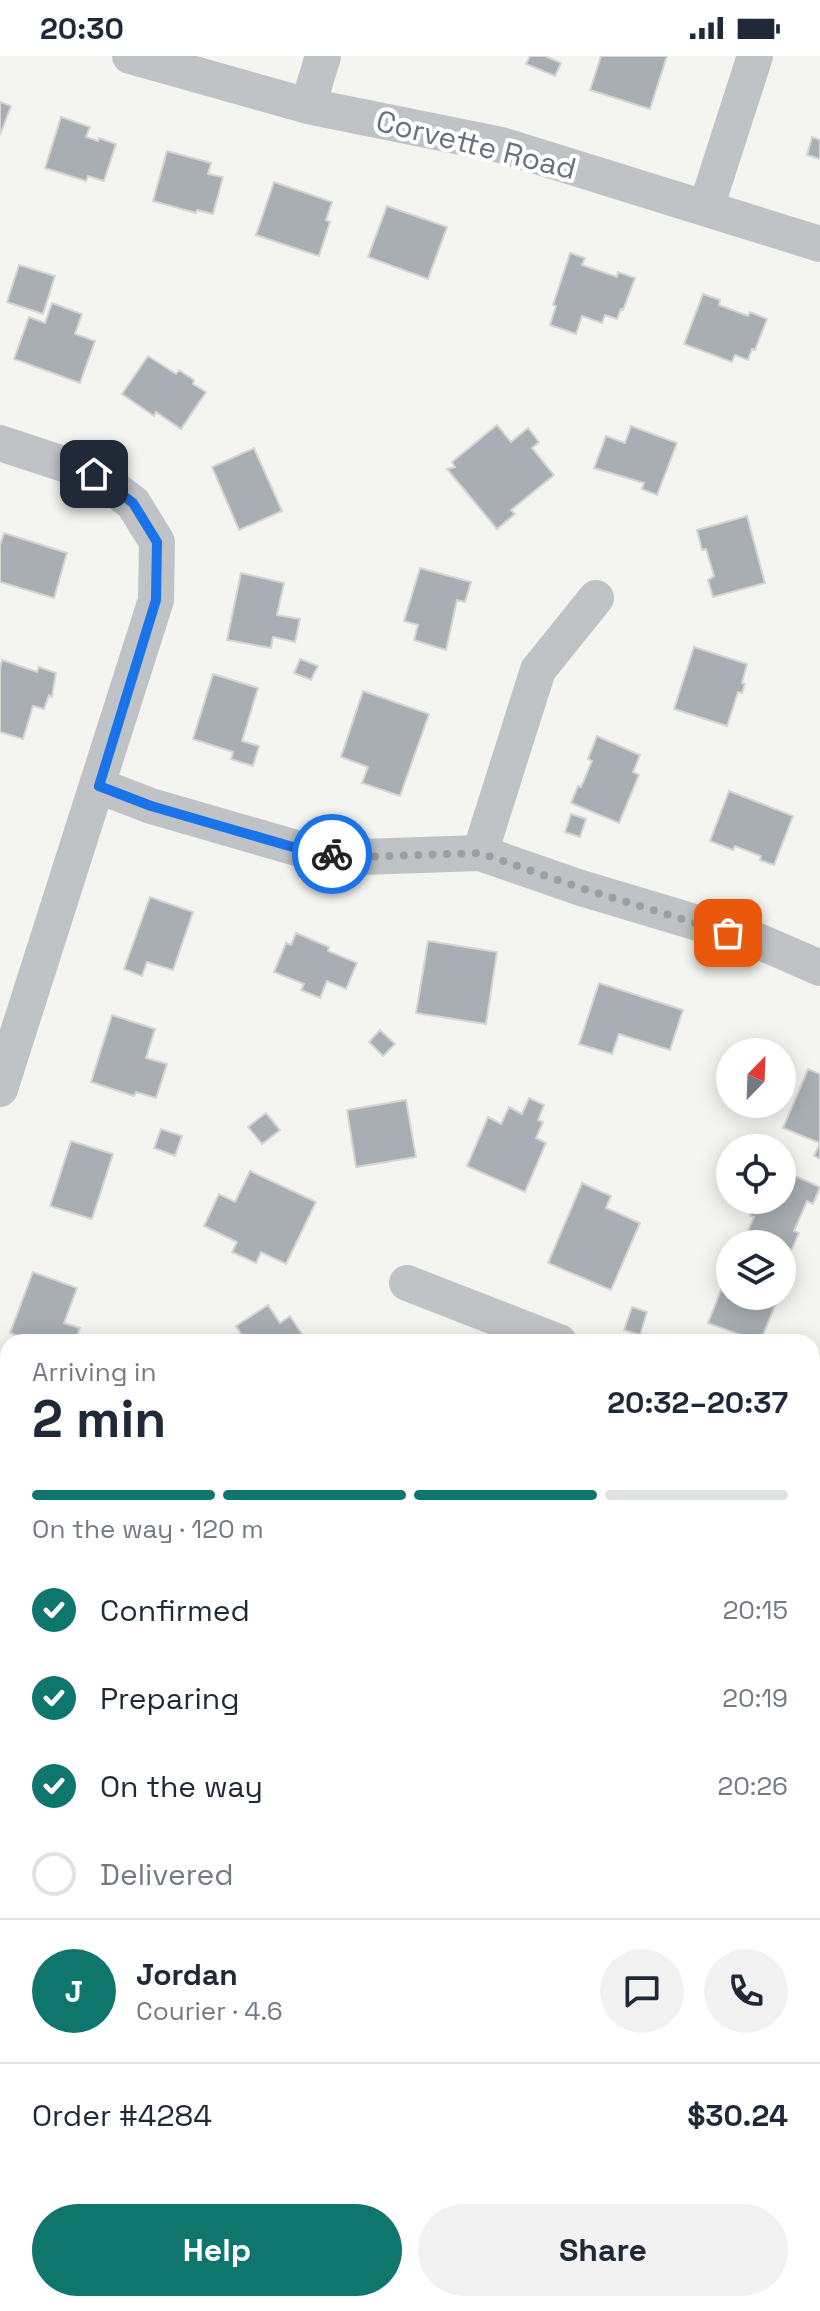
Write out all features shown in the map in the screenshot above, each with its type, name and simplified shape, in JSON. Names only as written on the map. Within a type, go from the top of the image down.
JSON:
[{"type":"street","name":"Corvette Road","points":[[130,56],[308,106],[501,145],[820,244]]},
{"type":"street","points":[[308,106],[323,56]]},
{"type":"street","points":[[706,208],[755,56]]},
{"type":"street","points":[[0,443],[94,474],[133,503],[157,542],[156,600],[0,1089]]},
{"type":"street","points":[[480,853],[538,670],[596,598]]},
{"type":"street","points":[[99,786],[151,806],[310,852],[362,857],[480,853],[581,888],[758,941],[820,968]]},
{"type":"street","points":[[407,1283],[538,1334]]},
{"type":"building","points":[[530,56],[545,56],[561,63],[555,76],[526,64]]},
{"type":"building","points":[[601,56],[667,56],[650,109],[590,90]]},
{"type":"building","points":[[0,102],[11,106],[0,135]]},
{"type":"building","points":[[61,117],[90,127],[86,137],[116,144],[104,181],[88,176],[86,181],[45,168]]},
{"type":"building","points":[[812,137],[820,140],[820,159],[807,155]]},
{"type":"building","points":[[167,151],[211,163],[208,174],[223,177],[213,214],[197,210],[196,213],[153,201]]},
{"type":"building","points":[[274,182],[332,202],[326,220],[330,222],[319,256],[256,235]]},
{"type":"building","points":[[387,206],[447,227],[428,279],[368,257]]},
{"type":"building","points":[[570,253],[585,258],[582,265],[617,277],[618,272],[635,278],[617,319],[605,315],[602,323],[582,316],[576,334],[550,325],[556,306],[553,305]]},
{"type":"building","points":[[19,265],[55,276],[43,314],[7,302]]},
{"type":"building","points":[[703,294],[720,300],[719,305],[748,316],[750,312],[767,319],[748,360],[735,355],[732,362],[684,344]]},
{"type":"building","points":[[52,303],[82,314],[75,334],[95,341],[80,383],[14,359],[29,317],[45,323]]},
{"type":"building","points":[[148,356],[176,374],[179,370],[206,392],[181,429],[156,412],[154,416],[122,394]]},
{"type":"building","points":[[497,425],[511,442],[528,428],[539,442],[532,448],[554,475],[511,510],[515,514],[497,529],[447,469],[455,467],[452,462]]},
{"type":"building","points":[[631,426],[677,443],[657,495],[642,489],[644,483],[594,468],[606,436],[625,443]]},
{"type":"building","points":[[254,448],[282,511],[239,530],[212,467]]},
{"type":"building","points":[[747,516],[765,583],[713,597],[708,580],[714,576],[697,530]]},
{"type":"building","points":[[4,533],[67,553],[54,598],[0,582],[0,545]]},
{"type":"building","points":[[420,568],[471,582],[465,602],[457,600],[446,650],[414,640],[418,625],[404,621]]},
{"type":"building","points":[[241,573],[284,583],[277,615],[300,619],[295,642],[273,637],[271,648],[227,640]]},
{"type":"building","points":[[694,647],[747,664],[742,683],[745,684],[742,693],[738,692],[727,726],[674,709]]},
{"type":"building","points":[[300,659],[318,666],[311,680],[294,673]]},
{"type":"building","points":[[2,660],[37,672],[39,667],[56,673],[52,697],[49,695],[44,709],[33,706],[23,739],[0,732]]},
{"type":"building","points":[[213,674],[258,688],[242,741],[259,746],[253,766],[231,759],[233,752],[193,739]]},
{"type":"building","points":[[363,691],[429,714],[400,796],[362,783],[368,767],[341,757]]},
{"type":"building","points":[[597,736],[640,755],[633,772],[639,775],[619,823],[571,803],[592,761],[588,759]]},
{"type":"building","points":[[729,791],[793,816],[774,865],[735,846],[733,850],[710,841]]},
{"type":"building","points":[[571,814],[586,819],[580,837],[565,832]]},
{"type":"building","points":[[150,897],[193,912],[173,970],[147,962],[142,976],[124,969]]},
{"type":"building","points":[[296,933],[357,963],[346,989],[327,981],[320,998],[301,990],[304,984],[274,972],[286,943],[291,945]]},
{"type":"building","points":[[428,941],[497,952],[486,1024],[416,1013]]},
{"type":"building","points":[[599,983],[683,1010],[670,1050],[619,1034],[612,1054],[579,1044]]},
{"type":"building","points":[[112,1015],[155,1029],[146,1058],[167,1064],[156,1098],[136,1092],[134,1096],[91,1082]]},
{"type":"building","points":[[380,1030],[395,1044],[383,1056],[369,1042]]},
{"type":"building","points":[[808,1069],[820,1074],[820,1143],[783,1128],[787,1118],[796,1118],[796,1097]]},
{"type":"building","points":[[529,1098],[544,1105],[538,1120],[543,1122],[536,1138],[546,1143],[525,1192],[467,1166],[488,1117],[501,1124],[509,1107],[522,1114]]},
{"type":"building","points":[[406,1100],[416,1157],[356,1167],[347,1110]]},
{"type":"building","points":[[266,1113],[280,1130],[262,1144],[248,1127]]},
{"type":"building","points":[[161,1129],[182,1136],[175,1156],[154,1148]]},
{"type":"building","points":[[71,1141],[113,1154],[92,1219],[50,1206]]},
{"type":"building","points":[[820,1143],[820,1159],[814,1156]]},
{"type":"building","points":[[250,1171],[316,1202],[286,1264],[261,1252],[256,1263],[232,1252],[237,1242],[204,1226],[219,1194],[235,1202]]},
{"type":"building","points":[[796,1176],[820,1187],[813,1204],[807,1201],[794,1230],[748,1230],[754,1217],[750,1216],[796,1214]]},
{"type":"building","points":[[582,1183],[611,1196],[606,1208],[640,1223],[611,1290],[548,1263]]},
{"type":"building","points":[[33,1272],[77,1288],[64,1323],[80,1328],[78,1334],[10,1333]]},
{"type":"building","points":[[716,1303],[716,1310],[773,1310],[763,1334],[738,1334],[708,1323]]},
{"type":"building","points":[[268,1305],[280,1323],[290,1316],[302,1334],[241,1334],[236,1326]]},
{"type":"building","points":[[632,1307],[647,1312],[640,1334],[624,1330]]},
{"type":"way so far","points":[[332,854],[362,857],[480,853],[728,933]]},
{"type":"route","points":[[94,474],[133,503],[157,542],[156,600],[99,786],[151,806],[310,852],[332,854]]}]
